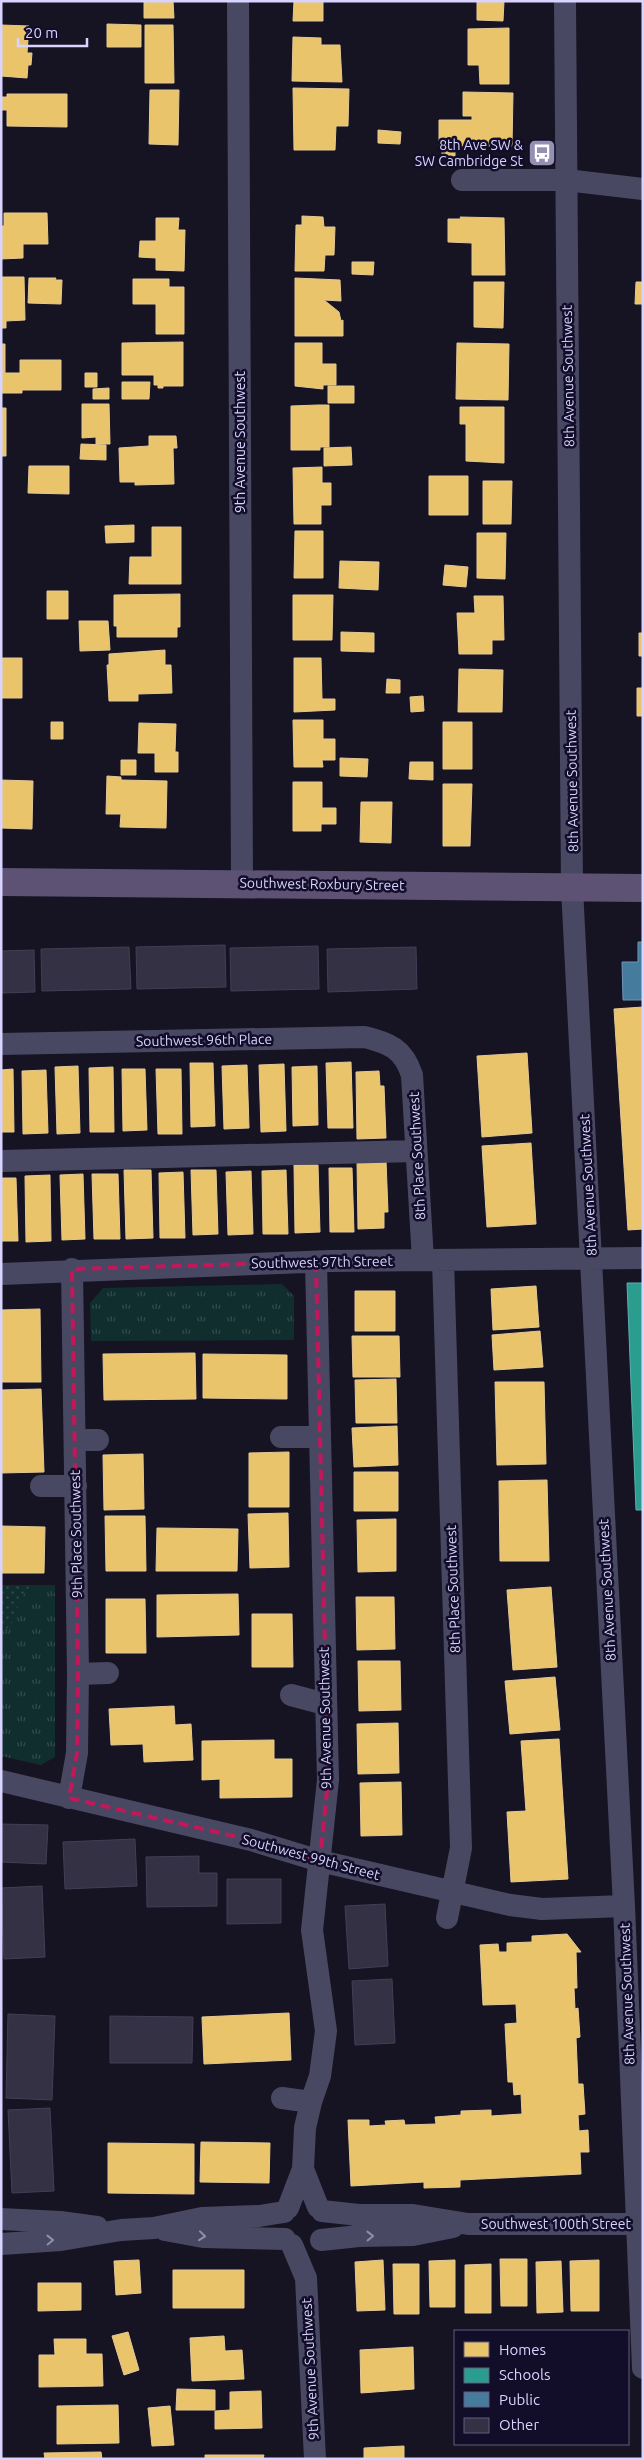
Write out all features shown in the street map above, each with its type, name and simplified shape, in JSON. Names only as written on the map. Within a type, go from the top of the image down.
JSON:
[{"type":"main road","name":"Southwest Roxbury Street","points":[[1,882],[643,888]]},
{"type":"street","name":"9th Avenue Southwest","points":[[238,1],[242,883]]},
{"type":"street","name":"8th Avenue Southwest","points":[[565,1],[572,888],[624,1906],[639,2224],[643,2368]]},
{"type":"street","points":[[462,180],[566,180],[643,189]]},
{"type":"street","name":"Southwest 96th Place","points":[[1,1044],[365,1037],[387,1043],[403,1054]]},
{"type":"street","name":"8th Place Southwest","points":[[403,1054],[412,1075],[416,1151],[433,1260],[461,1848],[459,1866],[447,1918]]},
{"type":"street","points":[[1,1161],[416,1151]]},
{"type":"street","name":"Southwest 97th Street","points":[[1,1274],[316,1262],[643,1258]]},
{"type":"street","name":"9th Avenue Southwest","points":[[286,2210],[303,2169],[305,2128],[320,2076],[326,2031],[312,1930],[328,1780],[316,1262]]},
{"type":"street","name":"9th Place Southwest","points":[[69,1798],[77,1753],[78,1674],[72,1270]]},
{"type":"street","points":[[281,1438],[320,1437]]},
{"type":"street","points":[[76,1440],[98,1440]]},
{"type":"street","points":[[41,1486],[76,1486]]},
{"type":"street","points":[[78,1674],[108,1673]]},
{"type":"street","points":[[291,1695],[325,1704]]},
{"type":"street","name":"Southwest 99th Street","points":[[1,1781],[251,1840],[320,1861],[510,1905],[542,1909],[624,1906]]},
{"type":"street","points":[[282,2098],[311,2102]]},
{"type":"street","name":"9th Avenue Southwest","points":[[303,2169],[320,2209]]},
{"type":"street","points":[[1,2244],[61,2240],[121,2230],[154,2228],[202,2218],[259,2216],[286,2210],[301,2202],[320,2209],[327,2227],[320,2241],[306,2248],[288,2242],[203,2237],[154,2228]]},
{"type":"street","name":"Southwest 100th Street","points":[[320,2209],[359,2215],[413,2215],[468,2224],[639,2224]]},
{"type":"street","points":[[286,2210],[280,2226],[288,2242]]},
{"type":"street","points":[[1,2219],[60,2222],[121,2230]]},
{"type":"street","name":"Southwest 100th Street","points":[[320,2241],[359,2236],[413,2235],[468,2224]]},
{"type":"street","name":"9th Avenue Southwest","points":[[315,2459],[306,2278],[320,2241]]},
{"type":"street","name":"9th Avenue Southwest","points":[[288,2242],[306,2278]]},
{"type":"highlighted area","points":[[316,1262],[328,1780],[320,1861],[251,1840],[69,1798],[77,1753],[78,1674],[72,1269]]},
{"type":"green space","points":[[282,1284],[294,1296],[294,1340],[91,1341],[90,1303],[103,1288]]},
{"type":"green space","points":[[1,1585],[55,1585],[55,1757],[41,1765],[1,1756]]},
{"type":"green space","points":[[1,1585],[31,1585],[20,1600],[11,1625],[1,1633]]},
{"type":"building: Homes","points":[[144,1],[173,1],[174,18],[144,18]]},
{"type":"building: Homes","points":[[294,1],[323,1],[323,21],[293,21]]},
{"type":"building: Homes","points":[[477,1],[504,1],[503,21],[477,20]]},
{"type":"building: Homes","points":[[107,24],[141,25],[141,47],[107,47]]},
{"type":"building: Homes","points":[[1,25],[29,26],[27,53],[32,53],[31,65],[28,65],[27,78],[1,76]]},
{"type":"building: Homes","points":[[145,25],[173,25],[174,83],[145,83]]},
{"type":"building: Homes","points":[[509,28],[509,84],[480,84],[479,65],[468,65],[468,29]]},
{"type":"building: Homes","points":[[293,37],[321,38],[321,45],[340,45],[342,82],[292,81]]},
{"type":"building: Homes","points":[[293,88],[349,89],[348,126],[336,126],[335,150],[294,150]]},
{"type":"building: Homes","points":[[150,90],[179,90],[178,145],[149,144]]},
{"type":"building: Homes","points":[[463,92],[513,93],[512,146],[455,146],[455,157],[442,157],[442,146],[439,146],[439,120],[472,120],[472,116],[463,116]]},
{"type":"building: Homes","points":[[7,94],[67,94],[67,127],[7,126],[7,110],[1,110],[1,97],[7,97]]},
{"type":"building: Homes","points":[[378,130],[401,132],[400,144],[378,143]]},
{"type":"building: Homes","points":[[4,213],[47,213],[48,244],[23,244],[23,258],[1,259],[1,226],[4,226]]},
{"type":"building: Homes","points":[[302,216],[323,217],[324,227],[335,227],[334,255],[325,255],[324,271],[295,271],[296,225],[302,225]]},
{"type":"building: Homes","points":[[460,217],[504,218],[505,275],[472,275],[472,243],[448,242],[448,219],[461,219]]},
{"type":"building: Homes","points":[[156,218],[179,218],[178,230],[185,230],[184,271],[156,270],[156,258],[139,257],[140,241],[156,241]]},
{"type":"building: Homes","points":[[352,262],[374,262],[373,275],[352,274]]},
{"type":"building: Homes","points":[[1,277],[24,277],[25,320],[6,321],[6,328],[1,328]]},
{"type":"building: Homes","points":[[29,278],[56,278],[55,280],[62,280],[61,304],[28,303]]},
{"type":"building: Homes","points":[[295,278],[340,280],[341,301],[324,300],[339,312],[341,321],[343,320],[343,336],[295,336]]},
{"type":"building: Homes","points":[[133,279],[169,279],[169,287],[184,287],[184,334],[156,334],[156,304],[133,304]]},
{"type":"building: Homes","points":[[474,282],[504,282],[503,328],[474,327]]},
{"type":"building: Homes","points":[[636,282],[643,282],[643,304],[635,304]]},
{"type":"building: Homes","points":[[183,342],[183,386],[163,386],[163,388],[158,388],[158,385],[154,385],[154,375],[122,375],[122,343]]},
{"type":"building: Homes","points":[[295,343],[322,343],[322,364],[336,364],[336,385],[323,385],[323,389],[295,386]]},
{"type":"building: Homes","points":[[457,343],[509,344],[508,400],[456,399]]},
{"type":"building: Homes","points":[[1,344],[5,344],[5,373],[20,373],[20,360],[61,360],[61,390],[22,390],[22,393],[1,393]]},
{"type":"building: Homes","points":[[85,373],[97,373],[97,387],[85,387]]},
{"type":"building: Homes","points":[[122,382],[150,382],[149,399],[122,399]]},
{"type":"building: Homes","points":[[328,386],[354,386],[354,403],[328,403]]},
{"type":"building: Homes","points":[[109,388],[109,399],[93,399],[93,389]]},
{"type":"building: Homes","points":[[82,404],[109,404],[110,444],[96,444],[96,437],[82,438]]},
{"type":"building: Homes","points":[[329,405],[329,447],[320,447],[320,450],[291,450],[291,406]]},
{"type":"building: Homes","points":[[460,407],[504,407],[504,463],[466,461],[466,424],[460,424]]},
{"type":"building: Homes","points":[[1,408],[6,408],[6,456],[1,456]]},
{"type":"building: Homes","points":[[149,436],[176,436],[177,448],[173,448],[174,484],[135,485],[135,482],[120,482],[119,448],[149,446]]},
{"type":"building: Homes","points":[[81,444],[106,445],[106,460],[80,459]]},
{"type":"building: Homes","points":[[351,447],[352,465],[324,466],[324,448]]},
{"type":"building: Homes","points":[[29,466],[69,466],[69,494],[28,493]]},
{"type":"building: Homes","points":[[322,467],[322,483],[331,483],[331,505],[321,505],[321,524],[294,524],[293,468]]},
{"type":"building: Homes","points":[[429,476],[468,476],[468,515],[429,515]]},
{"type":"building: Homes","points":[[483,481],[512,481],[511,524],[483,524]]},
{"type":"building: Homes","points":[[134,525],[134,542],[106,543],[105,526]]},
{"type":"building: Homes","points":[[152,527],[181,527],[181,584],[129,584],[130,557],[152,557]]},
{"type":"building: Homes","points":[[295,531],[323,531],[323,578],[294,578]]},
{"type":"building: Homes","points":[[477,533],[506,533],[505,579],[477,578]]},
{"type":"building: Homes","points":[[340,561],[379,562],[378,590],[339,588]]},
{"type":"building: Homes","points":[[445,565],[468,567],[466,587],[443,585]]},
{"type":"building: Homes","points":[[47,591],[68,591],[68,619],[47,619]]},
{"type":"building: Homes","points":[[180,594],[180,627],[177,627],[177,637],[117,637],[117,626],[114,626],[114,595]]},
{"type":"building: Homes","points":[[293,595],[333,595],[332,640],[293,640]]},
{"type":"building: Homes","points":[[474,596],[503,596],[504,640],[492,640],[492,654],[459,654],[457,613],[475,613]]},
{"type":"building: Homes","points":[[79,621],[108,621],[110,650],[80,651]]},
{"type":"building: Homes","points":[[341,632],[374,633],[374,652],[341,651]]},
{"type":"building: Homes","points":[[639,633],[643,633],[643,656],[639,656]]},
{"type":"building: Homes","points":[[165,650],[165,665],[171,665],[172,693],[138,694],[138,701],[109,701],[107,665],[109,665],[109,654]]},
{"type":"building: Homes","points":[[1,658],[22,658],[22,698],[1,698]]},
{"type":"building: Homes","points":[[294,658],[321,658],[322,699],[335,699],[335,710],[294,712]]},
{"type":"building: Homes","points":[[459,669],[503,670],[502,712],[458,712]]},
{"type":"building: Homes","points":[[387,679],[400,680],[400,693],[386,693]]},
{"type":"building: Homes","points":[[637,688],[643,688],[643,716],[637,716]]},
{"type":"building: Homes","points":[[423,696],[424,711],[411,712],[410,697]]},
{"type":"building: Homes","points":[[293,720],[323,720],[323,739],[335,739],[335,760],[322,760],[323,767],[294,767]]},
{"type":"building: Homes","points":[[51,722],[63,722],[63,739],[51,739]]},
{"type":"building: Homes","points":[[443,722],[472,722],[472,769],[443,769]]},
{"type":"building: Homes","points":[[139,723],[176,724],[175,752],[178,752],[178,772],[155,772],[155,753],[138,753]]},
{"type":"building: Homes","points":[[340,758],[368,759],[367,777],[340,776]]},
{"type":"building: Homes","points":[[121,760],[136,760],[136,775],[121,775]]},
{"type":"building: Homes","points":[[410,762],[433,762],[433,780],[409,779]]},
{"type":"building: Homes","points":[[107,776],[121,777],[121,780],[167,781],[166,828],[120,827],[121,814],[106,814]]},
{"type":"building: Homes","points":[[1,780],[33,781],[32,829],[1,828]]},
{"type":"building: Homes","points":[[293,782],[322,782],[322,808],[336,808],[336,824],[321,824],[321,831],[293,831]]},
{"type":"building: Homes","points":[[443,784],[472,784],[470,846],[443,846]]},
{"type":"building: Homes","points":[[361,802],[392,802],[391,843],[360,842]]},
{"type":"building: Homes","points":[[643,1007],[643,1229],[628,1230],[614,1009]]},
{"type":"building: Homes","points":[[527,1053],[532,1133],[482,1137],[477,1056]]},
{"type":"building: Homes","points":[[351,1062],[353,1128],[328,1128],[326,1063]]},
{"type":"building: Homes","points":[[190,1063],[213,1063],[215,1126],[191,1127]]},
{"type":"building: Homes","points":[[284,1064],[286,1131],[261,1132],[259,1065]]},
{"type":"building: Homes","points":[[247,1065],[249,1128],[224,1129],[222,1066]]},
{"type":"building: Homes","points":[[78,1066],[80,1133],[57,1134],[55,1067]]},
{"type":"building: Homes","points":[[317,1066],[318,1125],[293,1126],[292,1067]]},
{"type":"building: Homes","points":[[113,1067],[114,1132],[90,1132],[89,1068]]},
{"type":"building: Homes","points":[[13,1069],[14,1132],[1,1132],[1,1070]]},
{"type":"building: Homes","points":[[122,1069],[145,1069],[147,1130],[123,1131]]},
{"type":"building: Homes","points":[[156,1069],[181,1069],[182,1134],[158,1134]]},
{"type":"building: Homes","points":[[46,1070],[48,1133],[23,1134],[22,1071]]},
{"type":"building: Homes","points":[[379,1071],[380,1086],[384,1086],[386,1138],[357,1139],[356,1072]]},
{"type":"building: Homes","points":[[531,1143],[536,1224],[487,1227],[482,1146]]},
{"type":"building: Homes","points":[[386,1160],[388,1212],[384,1212],[384,1228],[358,1229],[357,1161]]},
{"type":"building: Homes","points":[[294,1165],[318,1165],[320,1232],[295,1233]]},
{"type":"building: Homes","points":[[329,1168],[352,1168],[354,1232],[330,1232]]},
{"type":"building: Homes","points":[[124,1170],[151,1170],[153,1238],[126,1239]]},
{"type":"building: Homes","points":[[191,1170],[216,1170],[218,1234],[193,1235]]},
{"type":"building: Homes","points":[[286,1170],[288,1234],[263,1234],[262,1171]]},
{"type":"building: Homes","points":[[251,1171],[253,1234],[228,1235],[226,1172]]},
{"type":"building: Homes","points":[[183,1172],[185,1238],[160,1238],[159,1173]]},
{"type":"building: Homes","points":[[83,1174],[85,1239],[62,1240],[60,1175]]},
{"type":"building: Homes","points":[[92,1174],[118,1174],[120,1239],[94,1239]]},
{"type":"building: Homes","points":[[50,1175],[51,1241],[26,1242],[25,1176]]},
{"type":"building: Homes","points":[[1,1178],[16,1178],[18,1241],[1,1241]]},
{"type":"building: Homes","points":[[536,1286],[539,1327],[493,1330],[491,1289]]},
{"type":"building: Homes","points":[[355,1291],[395,1291],[395,1331],[355,1331]]},
{"type":"building: Homes","points":[[40,1309],[41,1382],[1,1382],[1,1310]]},
{"type":"building: Homes","points":[[540,1331],[543,1367],[494,1370],[492,1335]]},
{"type":"building: Homes","points":[[352,1336],[399,1336],[400,1377],[353,1377]]},
{"type":"building: Homes","points":[[195,1353],[196,1399],[104,1400],[103,1354]]},
{"type":"building: Homes","points":[[203,1354],[287,1355],[287,1399],[203,1398]]},
{"type":"building: Homes","points":[[396,1379],[397,1423],[356,1423],[355,1380]]},
{"type":"building: Homes","points":[[495,1382],[544,1382],[546,1464],[497,1465]]},
{"type":"building: Homes","points":[[41,1389],[44,1472],[1,1473],[1,1390]]},
{"type":"building: Homes","points":[[397,1426],[398,1465],[354,1467],[352,1428]]},
{"type":"building: Homes","points":[[289,1452],[289,1507],[249,1507],[249,1453]]},
{"type":"building: Homes","points":[[143,1454],[144,1509],[104,1510],[103,1455]]},
{"type":"building: Homes","points":[[354,1472],[398,1472],[398,1511],[354,1511]]},
{"type":"building: Homes","points":[[547,1480],[549,1561],[500,1561],[499,1481]]},
{"type":"building: Homes","points":[[288,1513],[289,1567],[250,1568],[248,1514]]},
{"type":"building: Homes","points":[[105,1516],[145,1516],[146,1571],[106,1571]]},
{"type":"building: Homes","points":[[396,1519],[396,1571],[358,1572],[357,1520]]},
{"type":"building: Homes","points":[[1,1526],[45,1527],[44,1573],[1,1573]]},
{"type":"building: Homes","points":[[157,1528],[238,1529],[237,1571],[156,1571]]},
{"type":"building: Homes","points":[[551,1587],[557,1667],[513,1670],[507,1590]]},
{"type":"building: Homes","points":[[238,1594],[239,1635],[157,1637],[157,1595]]},
{"type":"building: Homes","points":[[356,1597],[394,1597],[395,1649],[357,1650]]},
{"type":"building: Homes","points":[[106,1599],[145,1599],[146,1653],[106,1653]]},
{"type":"building: Homes","points":[[252,1614],[292,1614],[293,1667],[252,1667]]},
{"type":"building: Homes","points":[[358,1661],[400,1661],[401,1710],[359,1711]]},
{"type":"building: Homes","points":[[555,1677],[560,1730],[510,1734],[505,1681]]},
{"type":"building: Homes","points":[[174,1706],[175,1725],[191,1724],[193,1760],[144,1762],[143,1744],[111,1745],[109,1709]]},
{"type":"building: Homes","points":[[398,1723],[399,1773],[358,1774],[357,1724]]},
{"type":"building: Homes","points":[[559,1739],[568,1879],[511,1882],[507,1812],[526,1811],[521,1741]]},
{"type":"building: Homes","points":[[274,1740],[274,1759],[292,1759],[292,1797],[220,1798],[220,1779],[202,1780],[202,1741]]},
{"type":"building: Homes","points":[[401,1782],[402,1835],[361,1836],[360,1783]]},
{"type":"building: Homes","points":[[567,1934],[581,1952],[576,1952],[577,1988],[574,1988],[575,2009],[578,2008],[580,2037],[576,2038],[578,2084],[583,2084],[585,2114],[578,2115],[579,2131],[588,2130],[589,2152],[580,2152],[581,2174],[460,2180],[460,2187],[424,2188],[424,2182],[351,2186],[348,2120],[369,2120],[369,2126],[386,2125],[385,2121],[404,2120],[405,2125],[436,2124],[435,2117],[461,2115],[461,2111],[491,2110],[491,2116],[522,2114],[521,2094],[514,2095],[513,2082],[508,2082],[505,2024],[517,2023],[516,2004],[483,2005],[480,1945],[498,1944],[499,1952],[507,1952],[507,1943],[532,1942],[532,1936]]},
{"type":"building: Homes","points":[[289,2013],[291,2060],[204,2064],[202,2017]]},
{"type":"building: Homes","points":[[201,2142],[270,2143],[269,2183],[200,2182]]},
{"type":"building: Homes","points":[[108,2143],[194,2144],[194,2194],[108,2193]]},
{"type":"building: Homes","points":[[500,2259],[527,2259],[527,2306],[501,2306]]},
{"type":"building: Homes","points":[[139,2260],[141,2293],[116,2295],[114,2261]]},
{"type":"building: Homes","points":[[383,2260],[385,2310],[357,2311],[355,2262]]},
{"type":"building: Homes","points":[[455,2260],[455,2307],[430,2307],[429,2261]]},
{"type":"building: Homes","points":[[599,2260],[599,2311],[571,2311],[570,2261]]},
{"type":"building: Homes","points":[[561,2261],[563,2312],[537,2313],[536,2262]]},
{"type":"building: Homes","points":[[393,2264],[419,2264],[419,2314],[394,2314]]},
{"type":"building: Homes","points":[[491,2264],[491,2313],[465,2313],[465,2265]]},
{"type":"building: Homes","points":[[173,2270],[244,2270],[244,2308],[173,2308]]},
{"type":"building: Homes","points":[[38,2283],[81,2283],[81,2310],[38,2311]]},
{"type":"building: Homes","points":[[128,2332],[139,2370],[124,2375],[112,2336]]},
{"type":"building: Homes","points":[[224,2336],[225,2351],[242,2350],[244,2379],[192,2381],[190,2338]]},
{"type":"building: Homes","points":[[54,2339],[86,2339],[86,2354],[102,2354],[103,2386],[39,2387],[39,2355],[55,2355]]},
{"type":"building: Homes","points":[[413,2347],[414,2389],[361,2393],[360,2350]]},
{"type":"building: Homes","points":[[177,2389],[215,2390],[215,2410],[176,2410]]},
{"type":"building: Homes","points":[[261,2391],[262,2428],[215,2429],[215,2411],[230,2410],[230,2392]]},
{"type":"building: Homes","points":[[118,2405],[119,2443],[57,2444],[57,2406]]},
{"type":"building: Homes","points":[[170,2406],[174,2445],[152,2446],[148,2408]]},
{"type":"building: Homes","points":[[404,2446],[404,2459],[364,2459],[364,2448]]},
{"type":"building: Homes","points":[[101,2452],[102,2459],[45,2459],[44,2453]]},
{"type":"building: Homes","points":[[205,2455],[264,2455],[263,2459],[205,2459]]},
{"type":"building: Schools","points":[[627,1283],[643,1283],[643,1510],[636,1510]]},
{"type":"building: Public","points":[[638,942],[643,942],[643,1000],[623,1000],[622,962],[638,962]]},
{"type":"building: Other","points":[[225,945],[226,987],[137,989],[136,947]]},
{"type":"building: Other","points":[[318,946],[319,989],[231,991],[230,948]]},
{"type":"building: Other","points":[[129,947],[131,989],[42,991],[41,949]]},
{"type":"building: Other","points":[[416,947],[417,989],[328,992],[327,949]]},
{"type":"building: Other","points":[[34,950],[35,992],[1,993],[1,951]]},
{"type":"building: Other","points":[[1,1824],[48,1825],[46,1864],[1,1862]]},
{"type":"building: Other","points":[[135,1839],[137,1886],[65,1889],[63,1842]]},
{"type":"building: Other","points":[[199,1856],[199,1873],[217,1873],[217,1906],[147,1907],[146,1857]]},
{"type":"building: Other","points":[[227,1879],[281,1879],[281,1923],[227,1924]]},
{"type":"building: Other","points":[[42,1886],[45,1957],[4,1959],[1,1888]]},
{"type":"building: Other","points":[[385,1904],[388,1966],[349,1969],[345,1906]]},
{"type":"building: Other","points":[[392,1979],[395,2043],[355,2045],[352,1981]]},
{"type":"building: Other","points":[[8,2014],[55,2016],[52,2100],[6,2098]]},
{"type":"building: Other","points":[[110,2016],[193,2017],[192,2063],[110,2063]]},
{"type":"building: Other","points":[[50,2108],[54,2191],[12,2193],[8,2110]]},
{"type":"place","name":"8th Ave SW & SW Cambridge St","points":[[542,153]]}]
